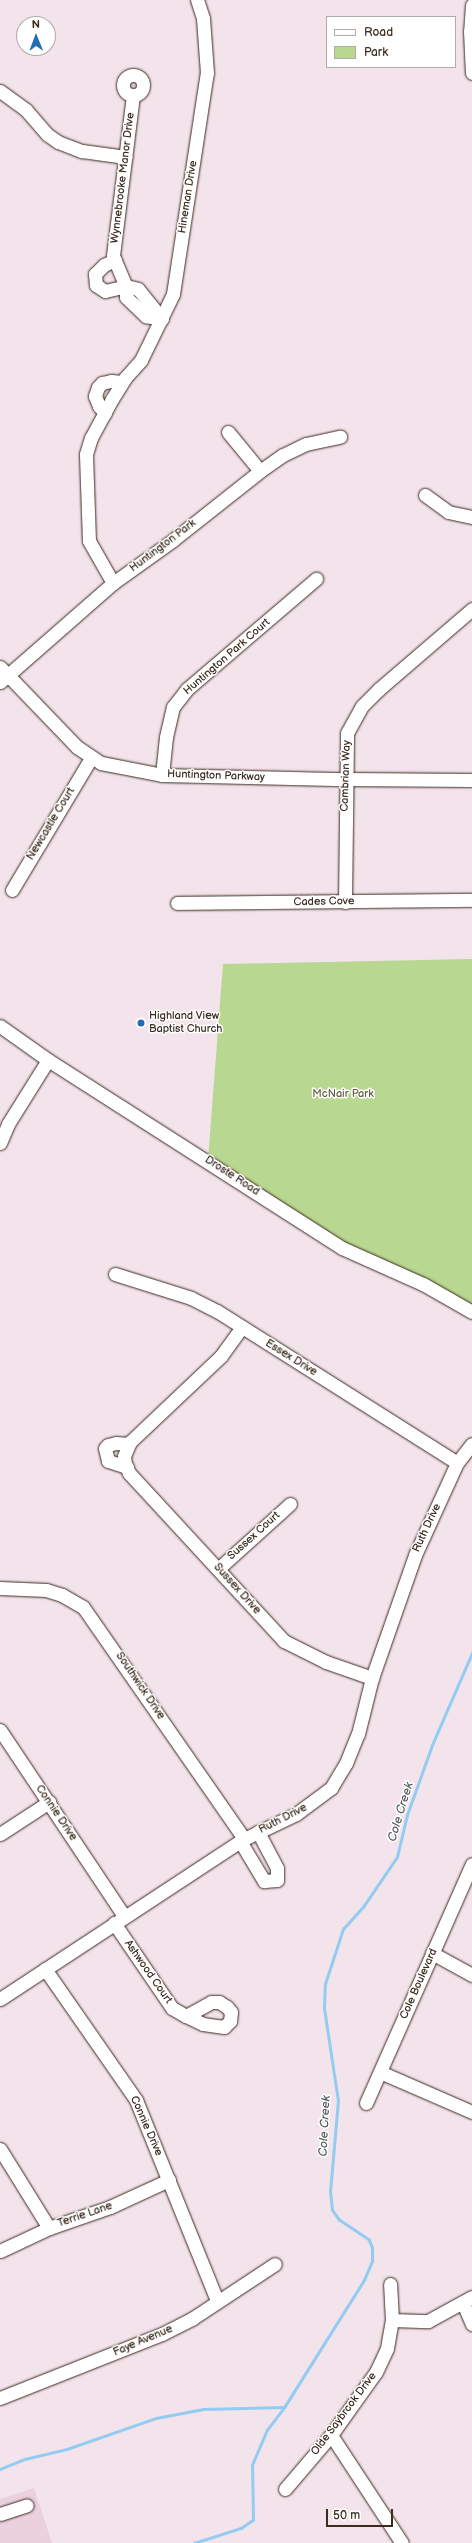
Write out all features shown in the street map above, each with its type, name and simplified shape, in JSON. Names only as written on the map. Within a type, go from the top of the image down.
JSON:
[{"type":"street","name":"Hineman Drive","points":[[113,583],[89,541],[86,499],[86,454],[91,438],[122,382],[141,360],[162,319],[172,294],[208,73],[203,18],[197,0]]},
{"type":"street","points":[[472,5],[470,31],[472,73]]},
{"type":"street","points":[[0,91],[26,110],[48,135],[58,142],[82,150],[126,157]]},
{"type":"street","name":"Wynnebrooke Manor Drive","points":[[126,286],[113,256],[133,95]]},
{"type":"street","points":[[115,260],[104,265],[95,274],[96,284],[105,291],[126,286],[138,289],[162,319]]},
{"type":"street","points":[[106,413],[99,406],[95,396],[98,387],[102,383],[111,381],[122,382]]},
{"type":"street","points":[[228,432],[260,471]]},
{"type":"street","name":"Huntington Park","points":[[2,675],[113,583],[173,540],[260,471],[283,455],[306,444],[340,437]]},
{"type":"street","points":[[425,495],[448,512],[472,517]]},
{"type":"street","name":"Huntington Park Court","points":[[162,775],[166,737],[174,707],[187,689],[316,579]]},
{"type":"street","name":"Cambrian Way","points":[[344,902],[347,732],[362,706],[472,609]]},
{"type":"street","name":"Huntington Parkway","points":[[2,675],[77,747],[91,758],[101,763],[162,775],[345,780],[472,780]]},
{"type":"street","name":"Newcastle Court","points":[[12,890],[91,758]]},
{"type":"street","name":"Cades Cove","points":[[176,903],[472,900]]},
{"type":"street","name":"Droste Road","points":[[0,1026],[48,1060],[342,1248],[423,1284],[472,1312]]},
{"type":"street","points":[[0,1143],[8,1124],[48,1060]]},
{"type":"street","name":"Essex Drive","points":[[115,1274],[191,1298],[242,1326],[457,1463]]},
{"type":"street","points":[[129,1444],[116,1443],[108,1445],[105,1448],[108,1461],[126,1467],[124,1456],[129,1444],[221,1356],[242,1326]]},
{"type":"street","name":"Ruth Drive","points":[[0,1999],[119,1919],[242,1840],[296,1814],[331,1788],[346,1763],[358,1734],[372,1678],[415,1555],[457,1463],[472,1444]]},
{"type":"street","name":"Sussex Drive","points":[[126,1467],[129,1473],[284,1641],[326,1662],[372,1678]]},
{"type":"street","name":"Sussex Court","points":[[218,1569],[290,1504]]},
{"type":"street","name":"Southwick Drive","points":[[0,1588],[46,1590],[62,1595],[83,1607],[242,1840],[264,1881],[277,1880],[277,1868],[258,1832]]},
{"type":"street","name":"Connie Drive","points":[[0,1730],[49,1802],[119,1919]]},
{"type":"street","points":[[0,1834],[49,1802]]},
{"type":"street","name":"Cole Boulevard","points":[[366,2103],[472,1864]]},
{"type":"street","name":"Ashwood Court","points":[[119,1919],[172,2008],[186,2016]]},
{"type":"street","points":[[432,1954],[472,1975]]},
{"type":"street","name":"Connie Drive","points":[[45,1969],[136,2100],[217,2300]]},
{"type":"street","points":[[380,2072],[472,2112]]},
{"type":"street","points":[[0,2149],[49,2228]]},
{"type":"street","name":"Terrie Lane","points":[[0,2250],[49,2228],[110,2207],[169,2180]]},
{"type":"street","name":"Faye Avenue","points":[[0,2398],[162,2334],[193,2318],[217,2300],[275,2264]]},
{"type":"street","name":"Olde Saybrcok Drive","points":[[285,2489],[331,2435],[376,2372],[387,2348],[392,2320],[390,2284]]},
{"type":"street","points":[[392,2320],[428,2321],[468,2300],[472,2324]]},
{"type":"street","points":[[331,2435],[402,2543]]},
{"type":"street","points":[[0,2514],[27,2505]]},
{"type":"shaded area","points":[[34,2488],[52,2543],[0,2543],[0,2499]]},
{"type":"green space","name":"McNair Park","points":[[472,959],[472,1312],[342,1248],[208,1160],[223,964]]},
{"type":"waterway","name":"Cole Creek","points":[[194,2543],[241,2528],[253,2520],[252,2465],[267,2430],[285,2406],[364,2280],[372,2261],[372,2248],[369,2240],[339,2220],[332,2210],[330,2192],[338,2101],[324,2008],[325,1984],[343,1929],[363,1907],[397,1857],[407,1815],[432,1745],[472,1653]]},
{"type":"waterway","points":[[0,2469],[25,2459],[67,2449],[156,2418],[203,2409],[284,2407]]},
{"type":"place","name":"Highland View Baptist Church","points":[[141,1023]]}]
